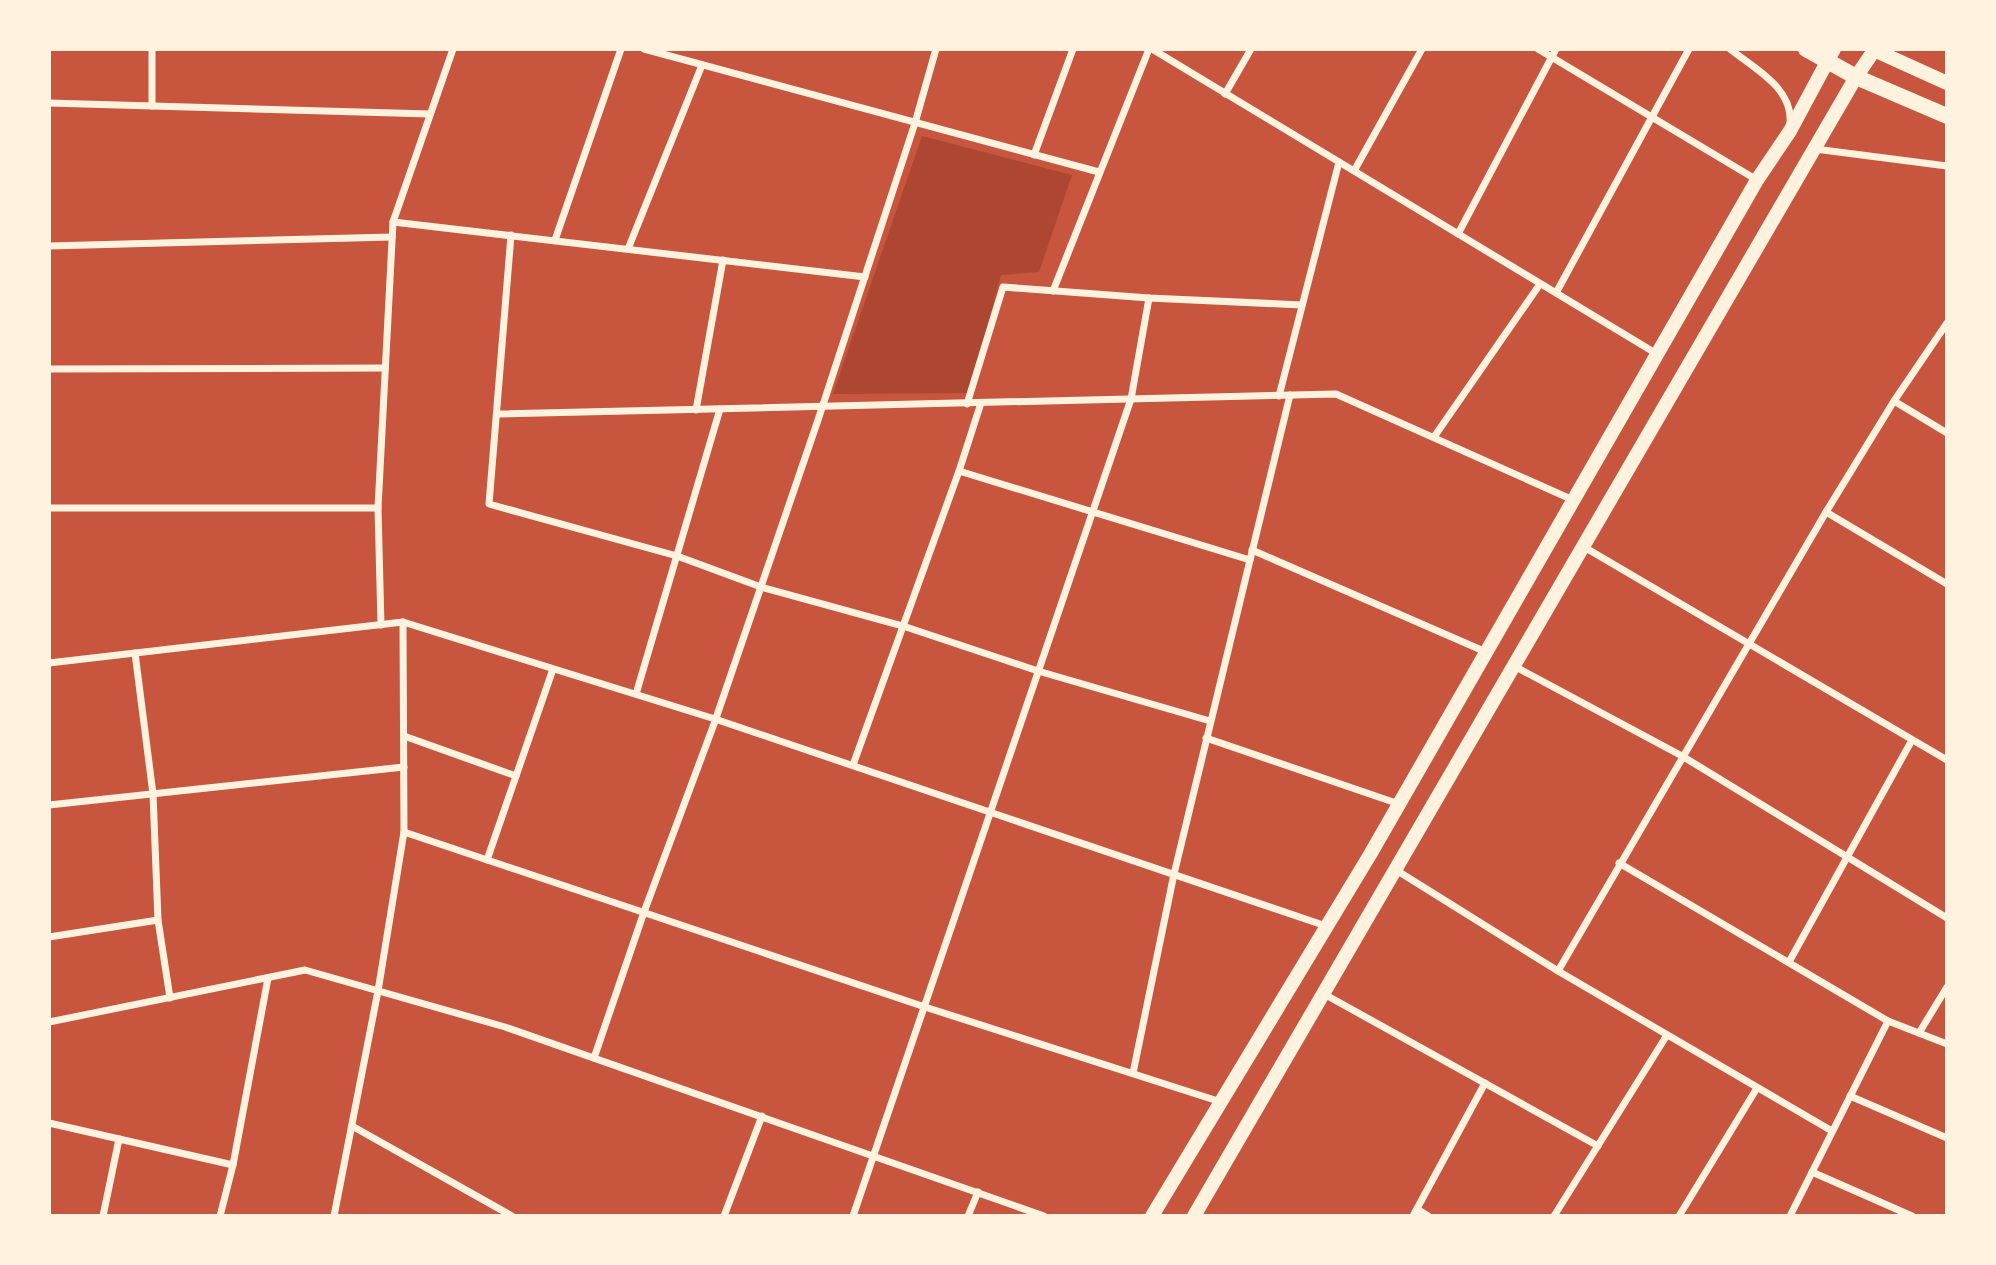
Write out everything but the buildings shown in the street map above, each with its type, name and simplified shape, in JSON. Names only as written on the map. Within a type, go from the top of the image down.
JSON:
[{"type":"main road","points":[[1806,49],[1831,55],[1856,77],[1947,116]]},
{"type":"main road","points":[[1194,1216],[1873,49],[1947,83]]},
{"type":"main road","points":[[1152,1216],[1399,804],[1757,180],[1790,131],[1831,55]]},
{"type":"street","points":[[152,49],[152,106]]},
{"type":"street","points":[[380,625],[378,508],[393,222],[453,49]]},
{"type":"street","points":[[555,240],[621,49]]},
{"type":"street","points":[[644,49],[1099,173]]},
{"type":"street","points":[[594,1058],[761,587],[865,277],[936,49]]},
{"type":"street","points":[[1034,155],[1073,49]]},
{"type":"street","points":[[1053,291],[1151,49],[1657,354]]},
{"type":"street","points":[[1225,94],[1251,49]]},
{"type":"street","points":[[1354,172],[1422,49]]},
{"type":"street","points":[[1538,49],[1757,180]]},
{"type":"street","points":[[1458,234],[1556,49]]},
{"type":"street","points":[[1556,293],[1689,49]]},
{"type":"street","points":[[1730,49],[1779,88],[1791,111],[1790,131]]},
{"type":"street","points":[[628,249],[702,65]]},
{"type":"street","points":[[49,103],[430,114]]},
{"type":"street","points":[[1815,149],[1947,166]]},
{"type":"street","points":[[1279,396],[1339,162]]},
{"type":"street","points":[[393,222],[865,277]]},
{"type":"street","points":[[511,236],[489,504],[677,556],[761,587],[903,626],[1038,671],[1210,721]]},
{"type":"street","points":[[49,246],[392,237]]},
{"type":"street","points":[[696,410],[723,260]]},
{"type":"street","points":[[1434,438],[1541,284]]},
{"type":"street","points":[[967,404],[1003,287],[1149,298],[1302,305]]},
{"type":"street","points":[[853,1216],[1131,399],[1149,298]]},
{"type":"street","points":[[1558,971],[1826,513],[1894,401],[1947,323]]},
{"type":"street","points":[[49,369],[385,368]]},
{"type":"street","points":[[498,414],[1336,394],[1573,500]]},
{"type":"street","points":[[1133,1073],[1174,874],[1290,395]]},
{"type":"street","points":[[1894,401],[1947,433]]},
{"type":"street","points":[[853,765],[981,403]]},
{"type":"street","points":[[636,694],[720,410]]},
{"type":"street","points":[[959,471],[1250,560]]},
{"type":"street","points":[[49,508],[378,508]]},
{"type":"street","points":[[1826,513],[1947,584]]},
{"type":"street","points":[[1584,547],[1947,760]]},
{"type":"street","points":[[1252,550],[1486,652]]},
{"type":"street","points":[[334,1216],[378,991],[404,832],[403,622]]},
{"type":"street","points":[[49,663],[403,622],[715,719],[1327,926]]},
{"type":"street","points":[[135,653],[153,794],[159,920],[170,998]]},
{"type":"street","points":[[1514,666],[1682,756],[1846,859],[1947,918]]},
{"type":"street","points":[[487,860],[553,669]]},
{"type":"street","points":[[404,736],[516,776]]},
{"type":"street","points":[[1206,738],[1399,804]]},
{"type":"street","points":[[1789,962],[1912,740]]},
{"type":"street","points":[[49,805],[404,767]]},
{"type":"street","points":[[404,832],[925,1007],[1221,1102]]},
{"type":"street","points":[[1619,863],[1888,1021],[1947,1044]]},
{"type":"street","points":[[1396,870],[1558,971],[1832,1132]]},
{"type":"street","points":[[49,937],[159,920]]},
{"type":"street","points":[[49,1022],[306,970],[505,1027],[1044,1216]]},
{"type":"street","points":[[220,1216],[233,1165],[268,978]]},
{"type":"street","points":[[1919,1033],[1947,987]]},
{"type":"street","points":[[1324,994],[1598,1146]]},
{"type":"street","points":[[1790,1216],[1888,1021]]},
{"type":"street","points":[[1554,1216],[1667,1035]]},
{"type":"street","points":[[1428,1216],[1415,1213],[1485,1083]]},
{"type":"street","points":[[1679,1216],[1757,1088]]},
{"type":"street","points":[[1850,1096],[1947,1138]]},
{"type":"street","points":[[723,1216],[762,1116]]},
{"type":"street","points":[[49,1123],[233,1165]]},
{"type":"street","points":[[352,1126],[512,1216]]},
{"type":"street","points":[[103,1216],[120,1139]]},
{"type":"street","points":[[1812,1172],[1912,1216]]},
{"type":"street","points":[[968,1216],[978,1192]]},
{"type":"shaded area","points":[[922,136],[1072,175],[1039,272],[1001,275],[970,393],[833,394]]}]
